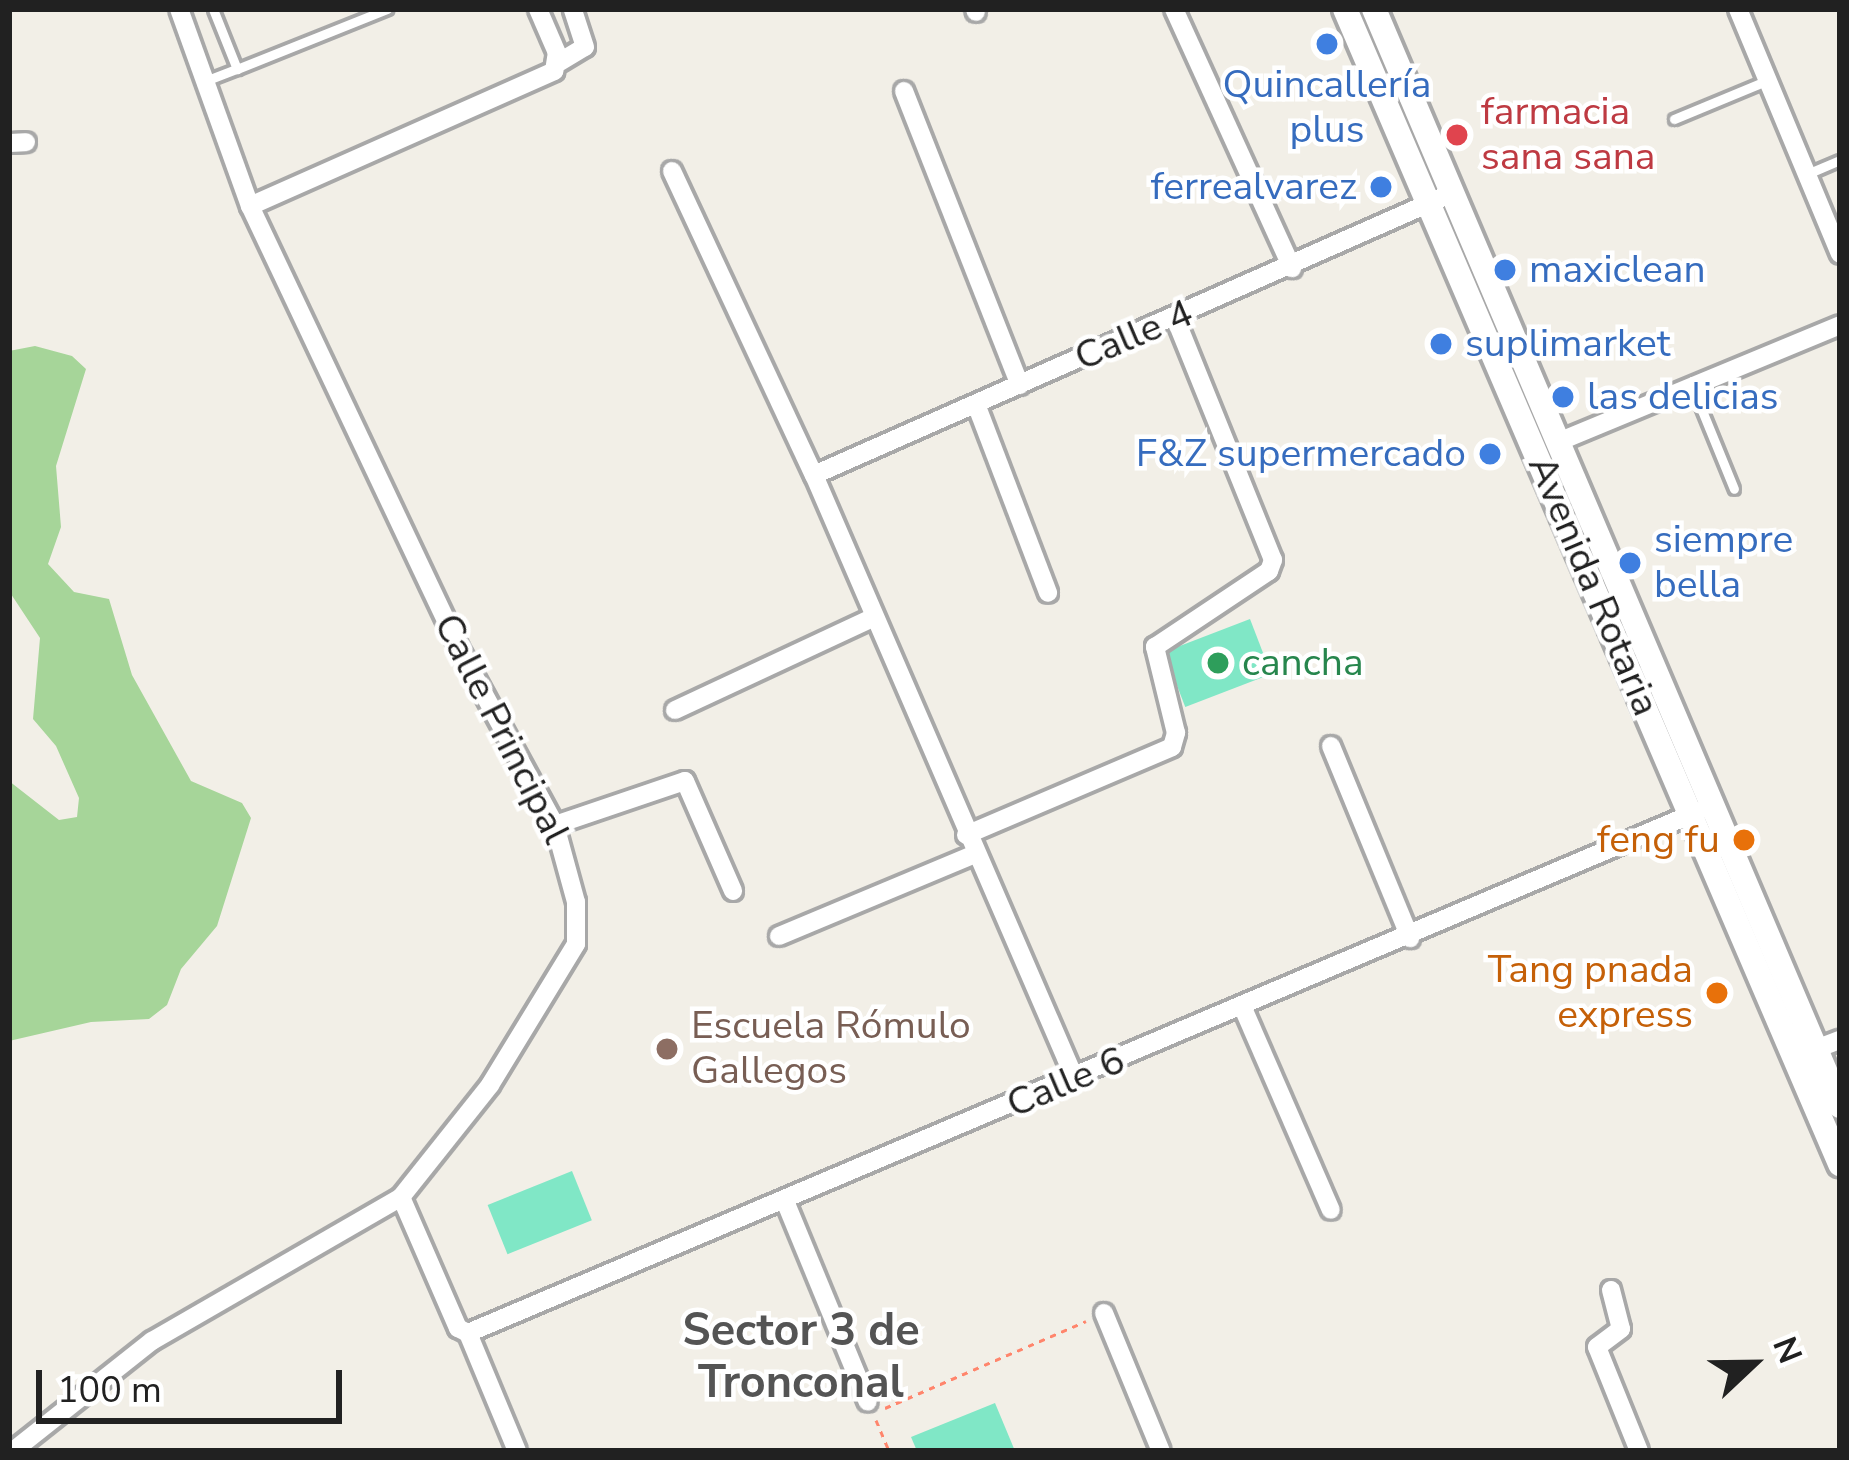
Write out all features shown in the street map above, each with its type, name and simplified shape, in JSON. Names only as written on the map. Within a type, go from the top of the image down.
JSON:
[{"type":"street","name":"Calle Principal","points":[[13,1451],[152,1341],[401,1197],[490,1085],[576,944],[576,902],[555,825],[459,648],[250,206],[179,9]]},
{"type":"street","points":[[538,9],[558,63]]},
{"type":"street","points":[[250,206],[558,63],[585,46],[573,9]]},
{"type":"street","points":[[1174,9],[1292,268]]},
{"type":"street","name":"Avenida Rotaria","points":[[1345,9],[1558,442],[1840,1164]]},
{"type":"street","name":"Avenida Rotaria","points":[[1374,9],[1440,198],[1702,809],[1828,1045],[1840,1106]]},
{"type":"street","points":[[1738,9],[1840,254]]},
{"type":"street","points":[[904,92],[1020,385]]},
{"type":"street","points":[[672,171],[814,475],[1075,1079]]},
{"type":"street","name":"Calle 4","points":[[814,475],[1292,268],[1440,198]]},
{"type":"street","points":[[779,936],[1172,748],[1176,733],[1155,647],[1269,572],[1274,560],[1175,318]]},
{"type":"street","points":[[1558,442],[1840,325]]},
{"type":"street","points":[[976,404],[1048,593]]},
{"type":"street","points":[[675,710],[872,618]]},
{"type":"street","points":[[1331,746],[1410,938]]},
{"type":"street","points":[[555,825],[676,778],[685,781],[733,891]]},
{"type":"street","name":"Calle 6","points":[[468,1333],[1410,938],[1702,809]]},
{"type":"street","points":[[1243,1008],[1331,1210]]},
{"type":"street","points":[[401,1197],[458,1328],[468,1333],[517,1451]]},
{"type":"street","points":[[784,1201],[868,1402]]},
{"type":"street","points":[[1611,1290],[1621,1329],[1597,1347],[1639,1451]]},
{"type":"street","points":[[1104,1313],[1161,1451]]},
{"type":"lane","points":[[213,9],[236,69]]},
{"type":"lane","points":[[205,81],[387,9]]},
{"type":"lane","points":[[1674,119],[1768,80]]},
{"type":"lane","points":[[1807,174],[1840,160]]},
{"type":"lane","points":[[1692,386],[1734,489]]},
{"type":"path","points":[[889,1451],[873,1413],[1104,1313]]},
{"type":"green space","points":[[35,346],[72,356],[86,369],[56,466],[61,527],[48,564],[74,592],[109,599],[132,675],[191,781],[242,803],[251,818],[217,926],[181,969],[167,1005],[149,1019],[91,1022],[9,1041],[9,781],[59,820],[77,817],[79,798],[56,746],[33,719],[40,638],[9,591],[9,351]]},
{"type":"green space","name":"cancha","points":[[1250,619],[1271,674],[1185,707],[1164,652]]},
{"type":"green space","points":[[572,1171],[592,1220],[507,1254],[488,1205]]},
{"type":"green space","points":[[995,1403],[1015,1451],[917,1451],[911,1437]]},
{"type":"place","name":"Quincallería plus","points":[[1327,44]]},
{"type":"place","name":"farmacia sana sana","points":[[1457,135]]},
{"type":"place","name":"ferrealvarez","points":[[1381,187]]},
{"type":"place","name":"maxiclean","points":[[1505,270]]},
{"type":"place","name":"suplimarket","points":[[1441,344]]},
{"type":"place","name":"las delicias","points":[[1563,397]]},
{"type":"place","name":"F&Z supermercado","points":[[1490,454]]},
{"type":"place","name":"siempre bella","points":[[1630,563]]},
{"type":"place","name":"cancha","points":[[1218,663]]},
{"type":"place","name":"feng fu","points":[[1744,840]]},
{"type":"place","name":"Tang pnada express","points":[[1717,993]]},
{"type":"place","name":"Escuela Rómulo Gallegos","points":[[667,1049]]},
{"type":"district","name":"Sector 3 de Tronconal","points":[[801,1357]]}]
